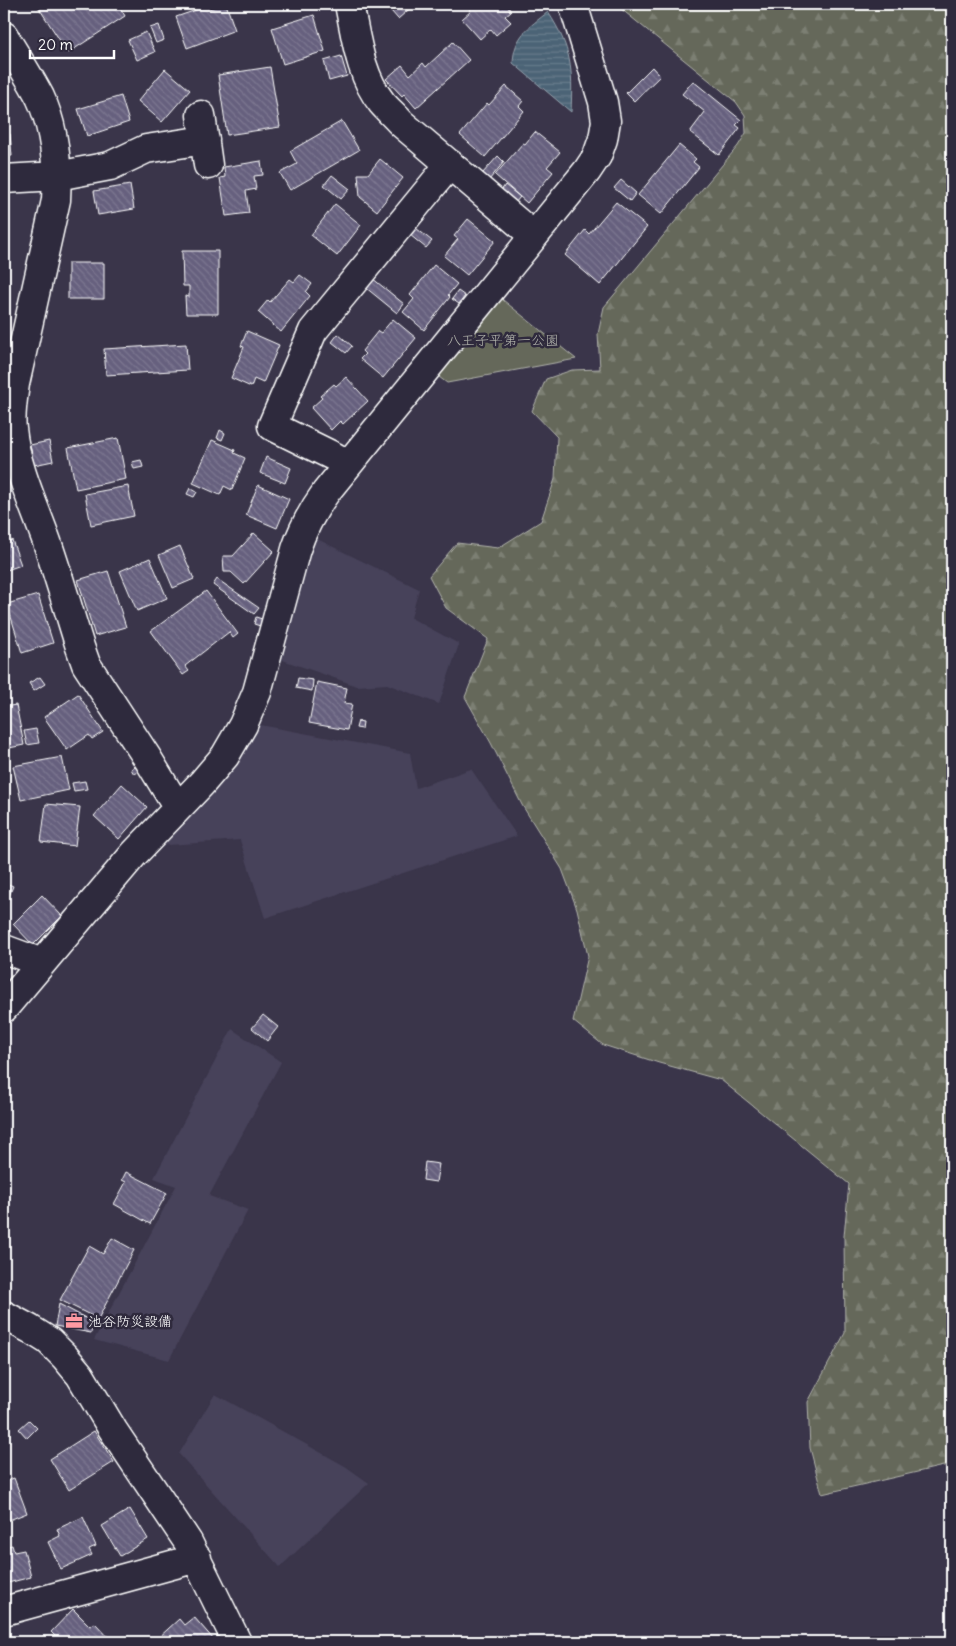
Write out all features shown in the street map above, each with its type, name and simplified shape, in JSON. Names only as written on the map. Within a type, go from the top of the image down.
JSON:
[{"type":"street","points":[[349,4],[367,79],[381,103],[401,123],[534,236]]},
{"type":"street","points":[[4,1008],[134,854],[202,783],[225,756],[243,725],[257,692],[303,529],[326,492],[587,172],[597,156],[603,139],[606,121],[603,102],[573,4]]},
{"type":"street","points":[[4,36],[39,96],[49,120],[55,146],[57,176],[56,200],[15,384],[12,406],[15,449],[14,485],[47,543],[86,664],[171,797],[179,805]]},
{"type":"street","points":[[4,179],[57,176],[110,166],[146,149],[205,140]]},
{"type":"street","points":[[347,466],[335,457],[272,426],[313,331],[450,164]]},
{"type":"street","points":[[4,949],[31,959],[39,966]]},
{"type":"street","points":[[4,1315],[30,1328],[49,1341],[66,1357],[80,1375],[113,1430],[179,1526],[197,1558],[237,1642]]},
{"type":"street","points":[[4,1611],[197,1558]]},
{"type":"shaded area","points":[[311,536],[419,589],[411,618],[459,644],[439,704],[387,684],[357,686],[277,658]]},
{"type":"shaded area","points":[[255,724],[410,753],[416,788],[471,769],[517,836],[265,918],[240,840],[154,846]]},
{"type":"shaded area","points":[[232,1029],[281,1062],[209,1196],[248,1210],[169,1360],[94,1340],[176,1186],[154,1178]]},
{"type":"shaded area","points":[[215,1394],[345,1466],[369,1483],[280,1567],[179,1454]]},
{"type":"green space","points":[[615,4],[952,4],[952,1464],[822,1494],[810,1448],[808,1402],[845,1333],[844,1236],[849,1184],[721,1080],[603,1045],[573,1021],[588,956],[577,909],[562,869],[522,805],[491,743],[465,697],[488,639],[446,608],[429,576],[457,543],[498,548],[541,521],[555,479],[557,437],[532,411],[546,379],[572,370],[600,369],[598,334],[604,307],[738,146],[746,133],[745,115],[736,102]]},
{"type":"green space","name":"八王子平第一公園","points":[[498,296],[576,359],[447,383],[435,374]]},
{"type":"water","points":[[548,12],[562,37],[569,60],[572,83],[571,112],[513,63],[516,46],[524,33]]},
{"type":"building","points":[[118,4],[125,16],[68,53],[37,5]]},
{"type":"building","points":[[226,4],[235,30],[187,48],[176,17],[208,6],[209,9]]},
{"type":"building","points":[[385,4],[415,4],[398,19]]},
{"type":"building","points":[[474,4],[510,4],[507,6],[511,11],[505,16],[511,22],[496,35],[491,29],[480,39],[462,19],[471,11],[469,8]]},
{"type":"building","points":[[314,15],[325,51],[283,64],[272,28]]},
{"type":"building","points":[[159,25],[164,40],[156,43],[150,28]]},
{"type":"building","points":[[146,32],[155,52],[137,60],[128,40]]},
{"type":"building","points":[[453,42],[469,60],[416,108],[404,94],[402,96],[386,79],[402,65],[410,75],[423,63],[426,67]]},
{"type":"building","points":[[341,56],[347,76],[329,81],[324,61]]},
{"type":"building","points":[[270,67],[280,127],[227,135],[218,75]]},
{"type":"building","points":[[652,67],[660,76],[634,101],[626,93]]},
{"type":"building","points":[[165,69],[190,90],[162,122],[138,101]]},
{"type":"building","points":[[693,81],[741,120],[736,125],[740,128],[719,155],[690,132],[705,112],[682,94]]},
{"type":"building","points":[[506,86],[523,101],[519,106],[524,111],[485,157],[460,135],[487,103],[489,105]]},
{"type":"building","points":[[121,96],[129,122],[87,136],[78,109]]},
{"type":"building","points":[[342,121],[359,150],[290,190],[280,173],[297,164],[290,151]]},
{"type":"building","points":[[535,132],[560,152],[547,167],[553,172],[527,203],[495,175]]},
{"type":"building","points":[[10,134],[12,156],[4,156],[4,135]]},
{"type":"building","points":[[679,145],[696,159],[693,162],[699,167],[661,214],[638,195]]},
{"type":"building","points":[[498,156],[504,162],[489,180],[482,174]]},
{"type":"building","points":[[380,159],[403,178],[377,211],[360,197],[358,174],[368,174]]},
{"type":"building","points":[[261,161],[263,175],[254,176],[256,189],[246,191],[249,213],[226,216],[220,178],[225,177],[224,167]]},
{"type":"building","points":[[332,175],[350,189],[341,199],[324,185]]},
{"type":"building","points":[[621,180],[636,193],[630,201],[614,188]]},
{"type":"building","points":[[130,185],[134,209],[98,215],[94,191]]},
{"type":"building","points":[[505,185],[520,197],[515,203],[501,191]]},
{"type":"building","points":[[616,202],[647,227],[600,285],[565,255],[585,230],[589,234]]},
{"type":"building","points":[[335,204],[361,225],[337,256],[311,235]]},
{"type":"building","points":[[468,219],[495,241],[467,275],[444,256],[458,239],[454,236]]},
{"type":"building","points":[[416,228],[432,241],[426,248],[410,235]]},
{"type":"building","points":[[182,251],[218,251],[218,314],[186,314],[185,296],[189,297],[189,286],[183,286]]},
{"type":"building","points":[[68,263],[104,263],[104,299],[68,299]]},
{"type":"building","points":[[434,265],[457,284],[448,295],[450,297],[424,330],[403,312],[414,299],[410,295]]},
{"type":"building","points":[[300,275],[312,284],[306,292],[310,296],[281,332],[258,312],[268,300],[270,302],[290,279],[294,282]]},
{"type":"building","points":[[372,278],[404,304],[397,313],[365,287]]},
{"type":"building","points":[[458,291],[465,296],[459,304],[452,299]]},
{"type":"building","points":[[4,310],[6,310],[7,333],[4,333]]},
{"type":"building","points":[[393,319],[416,338],[383,378],[360,359],[365,354],[362,351],[378,331],[381,333]]},
{"type":"building","points":[[247,331],[279,345],[263,383],[254,379],[251,387],[231,378],[244,347],[241,346]]},
{"type":"building","points":[[338,334],[352,346],[346,353],[332,342]]},
{"type":"building","points":[[186,344],[188,370],[106,375],[104,349]]},
{"type":"building","points":[[346,377],[368,401],[343,424],[340,421],[331,430],[311,408],[322,398],[320,396]]},
{"type":"building","points":[[220,430],[225,433],[222,440],[217,438]]},
{"type":"building","points":[[118,438],[126,479],[76,489],[68,448]]},
{"type":"building","points":[[212,440],[235,450],[234,453],[245,458],[232,490],[224,486],[220,495],[193,483]]},
{"type":"building","points":[[49,441],[53,461],[34,465],[30,445]]},
{"type":"building","points":[[266,457],[291,468],[285,483],[260,473]]},
{"type":"building","points":[[141,460],[143,467],[134,469],[132,462]]},
{"type":"building","points":[[258,485],[289,499],[277,528],[246,515]]},
{"type":"building","points":[[128,486],[134,516],[91,525],[85,494]]},
{"type":"building","points":[[190,488],[197,492],[194,497],[187,494]]},
{"type":"building","points":[[254,533],[274,551],[244,584],[231,572],[224,572],[223,556],[233,556]]},
{"type":"building","points":[[12,540],[21,565],[4,571],[4,543]]},
{"type":"building","points":[[180,546],[194,579],[173,588],[159,555]]},
{"type":"building","points":[[150,558],[167,598],[137,611],[120,571]]},
{"type":"building","points":[[108,571],[126,627],[95,636],[78,580]]},
{"type":"building","points":[[217,579],[259,608],[254,614],[213,585]]},
{"type":"building","points":[[206,591],[238,634],[233,638],[229,632],[185,666],[189,671],[183,675],[151,631]]},
{"type":"building","points":[[38,595],[53,643],[22,653],[7,604]]},
{"type":"building","points":[[256,617],[262,619],[260,626],[254,624]]},
{"type":"building","points":[[40,677],[45,684],[34,691],[29,683]]},
{"type":"building","points":[[298,678],[313,680],[312,691],[296,688]]},
{"type":"building","points":[[317,682],[347,688],[344,703],[352,704],[347,730],[309,723]]},
{"type":"building","points":[[78,694],[103,732],[92,739],[89,735],[67,750],[44,717]]},
{"type":"building","points":[[16,705],[24,745],[4,749],[4,707]]},
{"type":"building","points":[[358,721],[363,722],[362,729],[356,728]]},
{"type":"building","points":[[36,729],[39,743],[27,745],[24,731]]},
{"type":"building","points":[[62,757],[69,790],[21,800],[13,766]]},
{"type":"building","points":[[136,765],[140,770],[134,774],[131,769]]},
{"type":"building","points":[[85,781],[87,789],[74,791],[72,783]]},
{"type":"building","points":[[122,784],[147,807],[119,839],[94,816]]},
{"type":"building","points":[[46,804],[80,807],[75,846],[41,842]]},
{"type":"building","points":[[4,882],[13,886],[4,909]]},
{"type":"building","points":[[42,895],[62,916],[33,945],[13,924]]},
{"type":"building","points":[[263,1015],[278,1027],[267,1041],[252,1028]]},
{"type":"building","points":[[425,1162],[439,1164],[436,1182],[423,1180]]},
{"type":"building","points":[[126,1172],[167,1193],[150,1224],[114,1204],[126,1182],[122,1180]]},
{"type":"building","points":[[112,1238],[134,1250],[98,1319],[60,1300],[89,1246],[103,1254]]},
{"type":"building","points":[[59,1304],[93,1322],[91,1333],[55,1326]]},
{"type":"building","points":[[29,1420],[37,1428],[27,1438],[19,1429]]},
{"type":"building","points":[[94,1431],[114,1462],[69,1490],[50,1459]]},
{"type":"building","points":[[14,1478],[27,1513],[4,1522],[4,1482]]},
{"type":"building","points":[[130,1509],[148,1539],[120,1556],[102,1526]]},
{"type":"building","points":[[83,1517],[96,1546],[89,1549],[92,1555],[61,1569],[48,1542],[60,1536],[57,1529]]},
{"type":"building","points":[[12,1545],[14,1552],[24,1550],[31,1577],[4,1584],[4,1547]]},
{"type":"building","points":[[73,1609],[90,1626],[95,1623],[112,1641],[53,1642],[57,1638],[51,1632]]},
{"type":"building","points":[[194,1617],[214,1640],[211,1642],[161,1642],[157,1639],[179,1619],[184,1625]]},
{"type":"place","name":"池谷防災設備","points":[[74,1321]]}]
